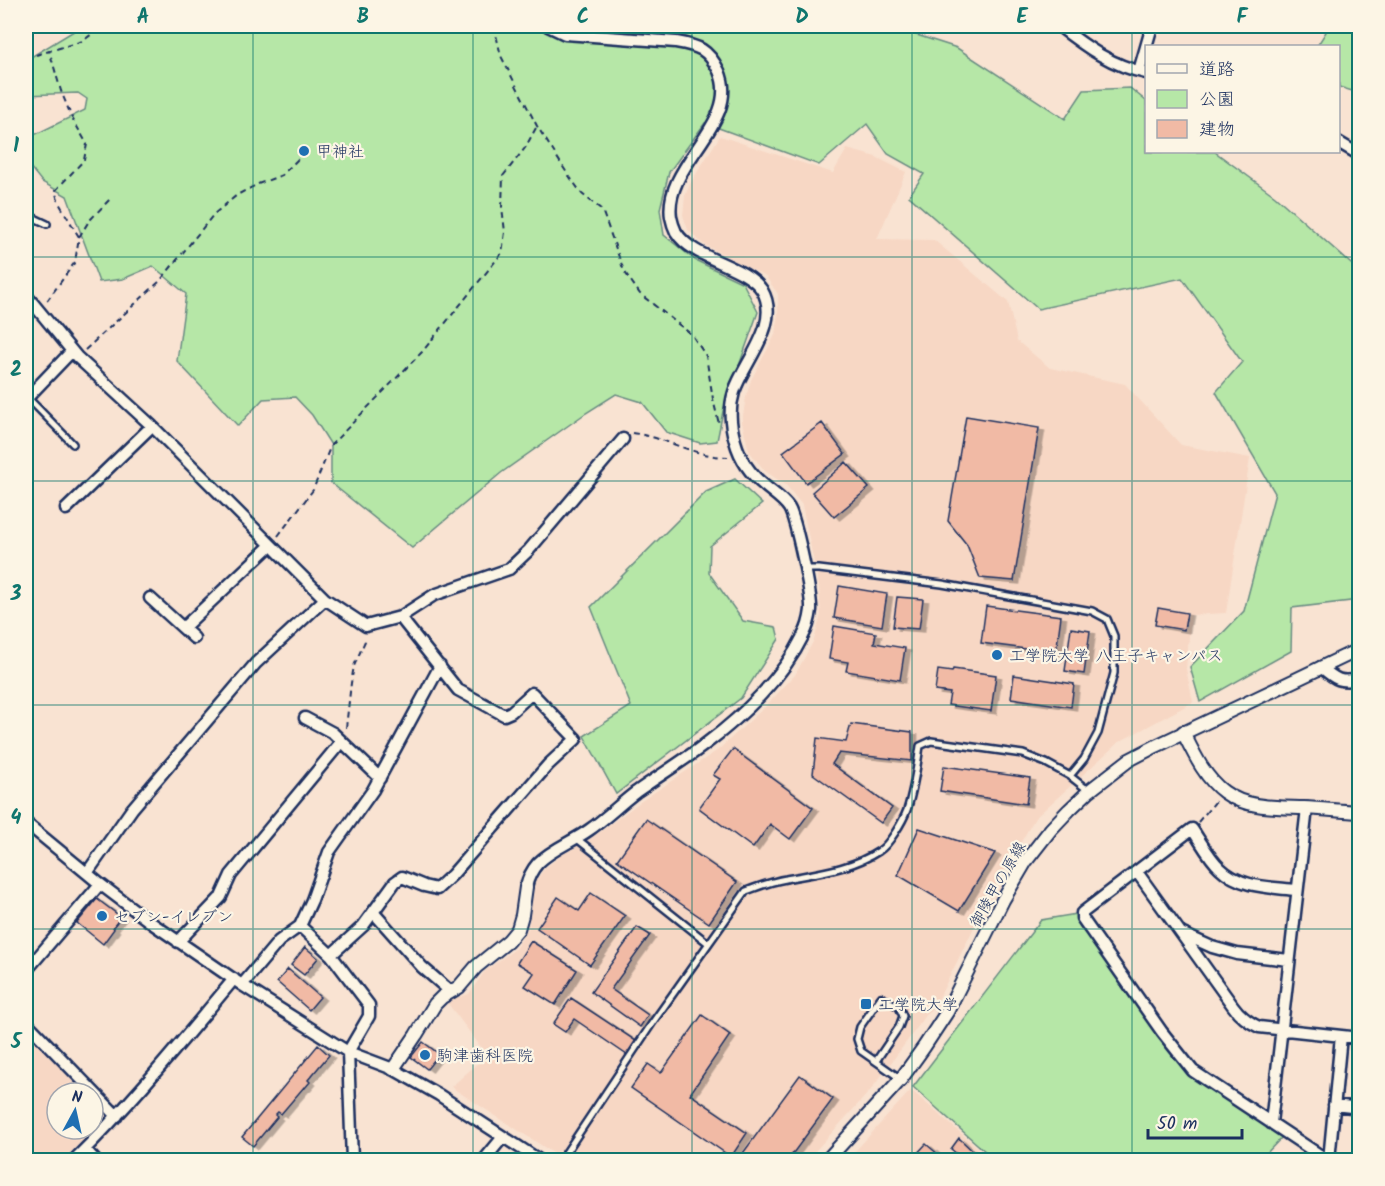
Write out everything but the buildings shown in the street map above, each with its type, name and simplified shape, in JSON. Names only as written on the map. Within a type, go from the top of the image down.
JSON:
[{"type":"street","points":[[393,1070],[435,1004],[459,987],[476,967],[508,941],[518,929],[528,877],[538,864],[551,852],[592,828],[633,794],[710,741],[751,705],[793,655],[805,633],[811,610],[809,591],[790,510],[740,457],[731,425],[731,408],[739,379],[765,328],[768,313],[766,300],[755,282],[686,243],[676,233],[672,221],[670,208],[677,180],[721,107],[724,92],[721,77],[713,59],[705,51],[693,45],[565,34],[548,26]]},
{"type":"street","points":[[1059,26],[1092,51],[1111,61],[1143,72]]},
{"type":"street","points":[[1148,45],[1152,26]]},
{"type":"street","points":[[1340,143],[1359,154]]},
{"type":"street","points":[[26,295],[74,354],[152,426],[326,599],[366,626],[400,617],[434,595],[509,569],[529,550],[622,439]]},
{"type":"street","points":[[26,398],[74,354]]},
{"type":"street","points":[[66,509],[152,426]]},
{"type":"street","points":[[183,628],[271,545]]},
{"type":"street","points":[[150,598],[194,638]]},
{"type":"street","points":[[87,873],[132,809],[256,663],[326,599]]},
{"type":"street","points":[[331,955],[363,926],[395,882],[402,877],[437,889],[452,875],[548,765],[576,739],[532,693],[511,712],[504,715],[458,690],[400,617]]},
{"type":"street","name":"御陵甲の原線","points":[[827,1161],[901,1079],[947,1012],[1003,900],[1026,861],[1057,823],[1089,791],[1129,760],[1359,649]]},
{"type":"street","points":[[74,1161],[238,982],[279,941],[300,926],[329,852],[373,790],[440,666]]},
{"type":"street","points":[[1321,667],[1331,676],[1345,682],[1359,679]]},
{"type":"street","points":[[305,718],[333,734],[380,778]]},
{"type":"street","points":[[1183,732],[1209,778],[1233,798],[1245,803],[1265,806],[1359,812]]},
{"type":"street","points":[[178,942],[221,897],[231,875],[341,742]]},
{"type":"street","points":[[1271,1123],[1307,808]]},
{"type":"street","points":[[26,824],[153,924],[238,982],[348,1052],[393,1070],[439,1095],[539,1161]]},
{"type":"street","points":[[1296,890],[1247,884],[1237,880],[1219,867],[1192,829],[1082,913],[1082,918],[1162,1032],[1193,1071],[1328,1161],[1341,1036]]},
{"type":"street","points":[[1137,872],[1239,1014],[1248,1022],[1259,1027],[1359,1038]]},
{"type":"street","points":[[26,971],[100,884]]},
{"type":"street","points":[[373,912],[422,967],[451,992]]},
{"type":"street","points":[[300,926],[331,955],[369,1005],[369,1016],[348,1052],[352,1161]]},
{"type":"street","points":[[1181,933],[1212,947],[1237,954],[1289,960]]},
{"type":"street","points":[[26,1022],[117,1116]]},
{"type":"street","points":[[1334,1105],[1359,1108]]},
{"type":"street","points":[[484,1161],[503,1137]]},
{"type":"street","points":[[86,1149],[94,1161]]},
{"type":"lane","points":[[26,214],[47,224]]},
{"type":"lane","points":[[26,398],[73,444]]},
{"type":"lane","points":[[804,569],[942,584],[1092,611],[1107,619],[1114,636],[1114,673],[1098,733],[1084,759],[1071,776]]},
{"type":"lane","points":[[561,1161],[653,1022],[746,891],[764,884],[857,863],[881,850],[896,831],[907,811],[920,746],[930,741],[1023,754],[1071,776],[1089,791]]},
{"type":"lane","points":[[576,838],[708,943]]},
{"type":"lane","points":[[876,1061],[899,1027],[903,1016],[899,1007],[881,997],[860,1027],[857,1039],[861,1051],[901,1079]]},
{"type":"path","points":[[26,58],[83,41],[102,26]]},
{"type":"path","points":[[494,26],[501,56],[537,126],[582,194],[602,210],[624,271],[640,294],[692,335],[706,356],[719,424]]},
{"type":"path","points":[[49,50],[72,118],[87,144],[84,160],[55,191],[59,203],[79,237]]},
{"type":"path","points":[[271,545],[313,490],[331,445],[422,352],[502,253],[505,232],[502,207],[503,176],[525,148],[537,126]]},
{"type":"path","points":[[74,354],[160,281],[214,214],[237,195],[282,175],[299,158]]},
{"type":"path","points":[[40,312],[75,262],[79,237],[89,221],[111,198]]},
{"type":"path","points":[[622,439],[631,433],[642,434],[718,457],[740,457]]},
{"type":"path","points":[[341,742],[345,733],[354,666],[365,641],[366,626]]},
{"type":"path","points":[[1192,829],[1224,792]]},
{"type":"shaded area","name":"工学院大学 八王子キャンパス","points":[[720,136],[833,173],[847,149],[876,157],[906,172],[877,239],[934,240],[1008,302],[1017,341],[1050,368],[1125,384],[1181,445],[1250,458],[1226,613],[1191,615],[1186,669],[1193,702],[1119,742],[1035,818],[990,895],[939,998],[870,1091],[807,1160],[564,1160],[451,1087],[487,1055],[446,1001],[469,994],[485,971],[515,949],[528,929],[535,882],[544,869],[718,750],[765,707],[795,675],[814,640],[821,615],[819,586],[802,505],[786,485],[765,471],[749,451],[742,422],[751,380],[775,335],[778,294],[766,277],[703,244],[688,230],[683,215],[685,196],[691,182]]},
{"type":"shaded area","points":[[26,1033],[72,1081],[45,1081],[45,1141],[82,1141],[63,1160],[26,1160]]},
{"type":"shaded area","points":[[911,1090],[992,1160],[847,1160]]},
{"type":"green space","points":[[82,26],[894,26],[957,48],[1065,119],[1084,90],[1130,88],[1145,100],[1145,153],[1216,153],[1275,196],[1359,271],[1359,600],[1292,608],[1291,651],[1200,702],[1190,667],[1244,611],[1275,493],[1216,392],[1242,362],[1182,278],[1038,309],[909,196],[924,174],[888,154],[867,124],[819,165],[705,123],[669,172],[660,209],[664,235],[695,260],[743,283],[758,312],[723,411],[717,441],[700,443],[666,432],[642,402],[616,394],[501,473],[412,548],[331,483],[331,445],[312,415],[295,397],[263,399],[238,426],[177,361],[186,294],[153,266],[123,279],[99,282],[67,196],[42,182],[26,162],[26,139],[85,110],[87,99],[78,93],[26,95],[26,60]]},
{"type":"green space","points":[[1318,26],[1359,26],[1359,93],[1340,87],[1340,45],[1318,45],[1326,32]]},
{"type":"green space","points":[[735,479],[762,504],[710,546],[709,573],[743,621],[776,627],[779,639],[741,698],[616,794],[584,736],[631,706],[591,607],[706,492]]},
{"type":"green space","points":[[1082,913],[1193,1071],[1286,1133],[1260,1160],[995,1160],[913,1087],[1041,920]]},
{"type":"place","name":"甲神社","points":[[304,151]]},
{"type":"place","name":"工学院大学 八王子キャンパス","points":[[997,655]]},
{"type":"place","name":"セブン-イレブン","points":[[102,916]]},
{"type":"place","name":"工学院大学","points":[[866,1004]]},
{"type":"place","name":"駒津歯科医院","points":[[425,1055]]}]
